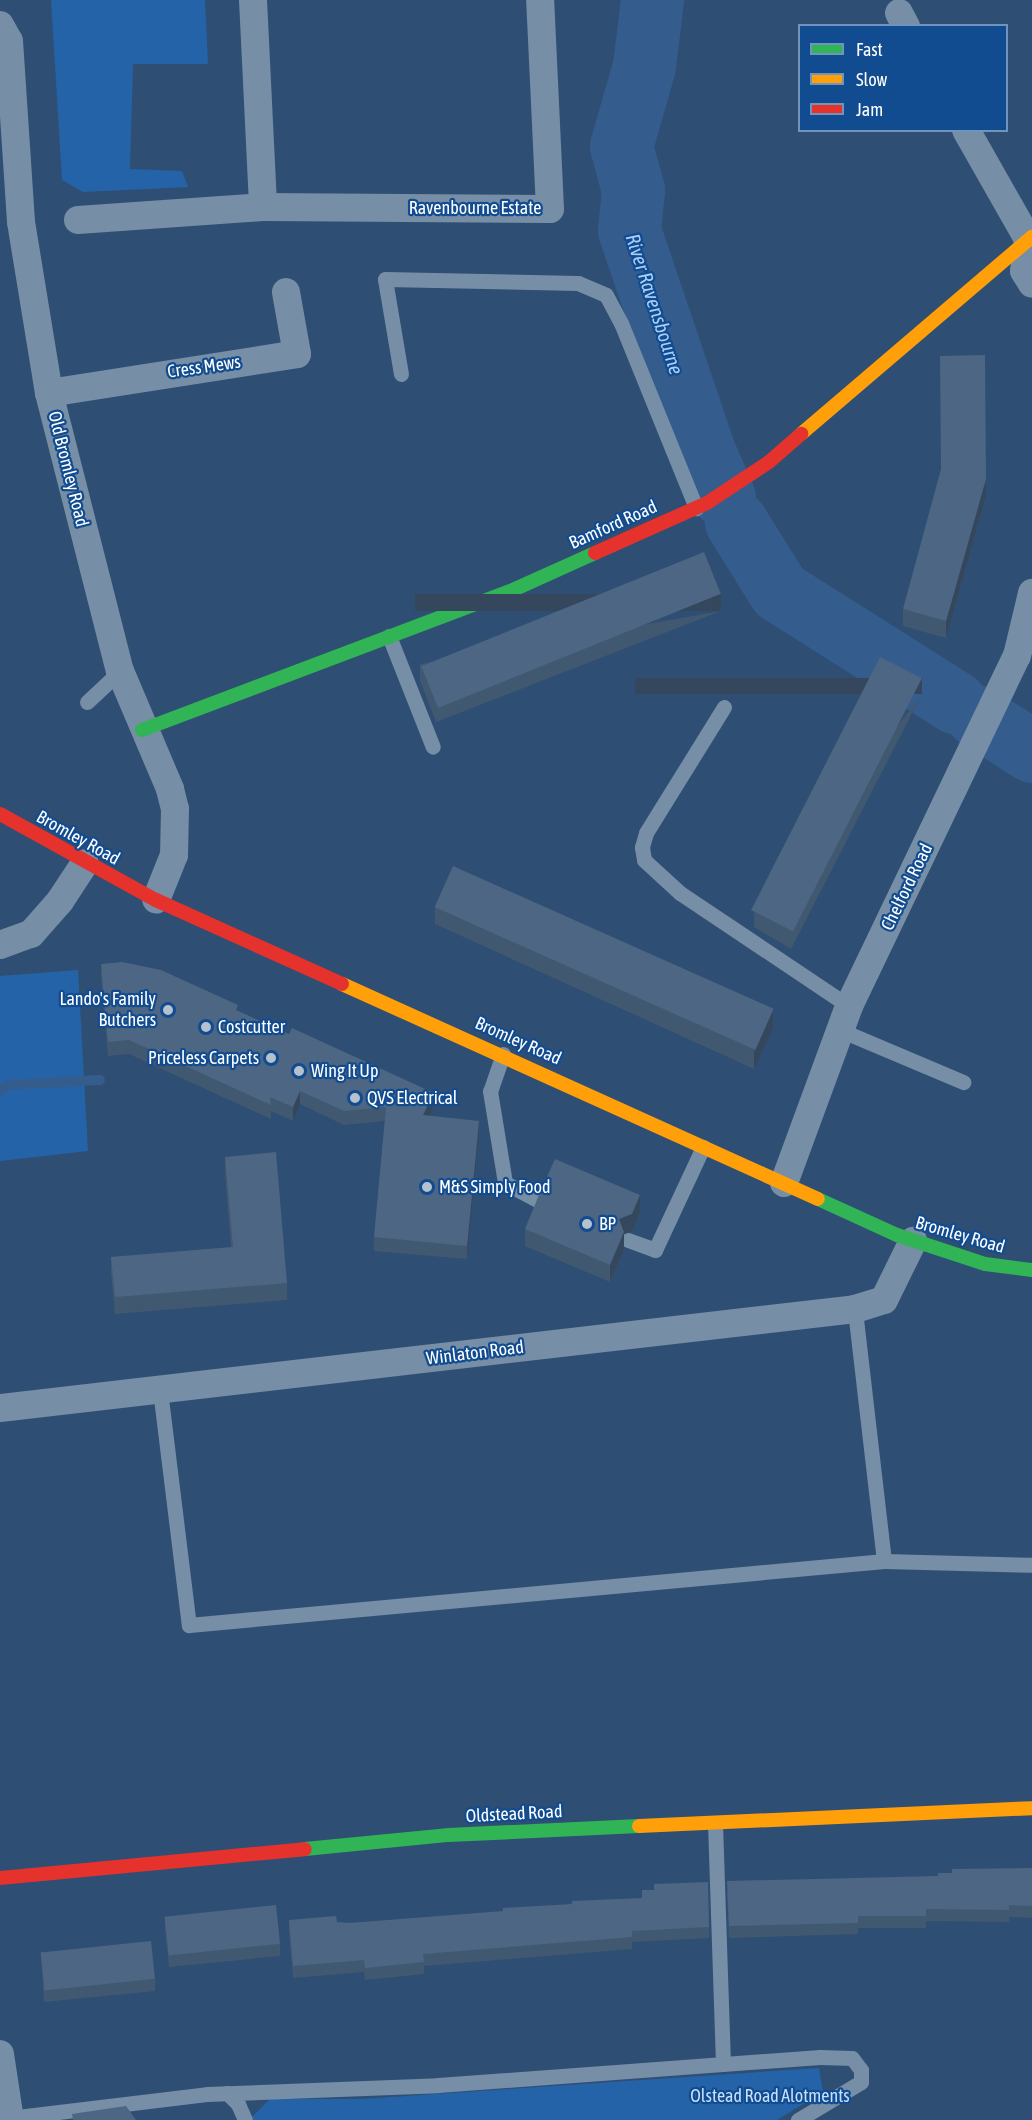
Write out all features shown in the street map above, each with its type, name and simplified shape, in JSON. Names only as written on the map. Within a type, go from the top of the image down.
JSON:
[{"type":"street","points":[[253,0],[263,207]]},
{"type":"street","name":"Ravenbourne Estate","points":[[78,220],[263,207],[550,209],[540,0]]},
{"type":"street","name":"Old Bromley Road","points":[[0,25],[9,41],[21,222],[49,393],[120,671],[142,730],[155,753],[174,809],[174,855],[156,900]]},
{"type":"street","points":[[967,132],[1030,238],[1024,271],[1032,284]]},
{"type":"street","name":"Bamford Road","points":[[142,730],[515,589],[701,505],[770,462],[1030,238]]},
{"type":"street","name":"Cress Mews","points":[[49,393],[297,354],[286,292]]},
{"type":"street","name":"Chelford Road","points":[[784,1183],[845,1018],[1017,656],[1032,593]]},
{"type":"street","name":"Bromley Road","points":[[0,814],[85,863],[156,900],[503,1054],[913,1241],[985,1264],[1032,1270]]},
{"type":"street","points":[[0,945],[31,934],[60,902],[85,863]]},
{"type":"street","name":"Winlaton Road","points":[[0,1408],[855,1309],[884,1300],[913,1241]]},
{"type":"street","name":"Oldstead Road","points":[[0,1878],[449,1835],[1032,1808]]},
{"type":"street","points":[[0,2054],[10,2119]]},
{"type":"lane","points":[[401,374],[385,279],[578,283],[606,295],[625,332],[701,505]]},
{"type":"lane","points":[[389,636],[433,747]]},
{"type":"lane","points":[[87,702],[120,671]]},
{"type":"lane","points":[[724,707],[646,833],[642,847],[644,860],[680,893],[845,1018],[963,1082]]},
{"type":"lane","points":[[503,1054],[490,1090],[506,1183],[543,1203]]},
{"type":"lane","points":[[628,1240],[655,1250],[703,1147]]},
{"type":"lane","points":[[855,1309],[884,1561]]},
{"type":"lane","points":[[160,1390],[189,1624],[884,1561],[1032,1565]]},
{"type":"lane","points":[[715,1823],[723,2064]]},
{"type":"lane","points":[[10,2119],[227,2093],[438,2085],[723,2064],[852,2058],[861,2070],[861,2082],[798,2120]]},
{"type":"lane","points":[[227,2093],[238,2104],[245,2120]]},
{"type":"green space","points":[[51,0],[205,0],[208,64],[133,64],[130,169],[182,171],[188,187],[83,192],[62,180]]},
{"type":"green space","points":[[78,970],[88,1151],[0,1161],[0,976]]},
{"type":"green space","name":"Olstead Road Alotments","points":[[819,2068],[823,2092],[777,2120],[253,2120],[252,2117],[270,2099],[362,2099]]},
{"type":"building","points":[[985,355],[986,479],[946,621],[903,609],[941,469],[940,356]]},
{"type":"building","points":[[704,552],[721,594],[438,708],[421,666]]},
{"type":"building","points":[[880,657],[922,678],[793,931],[751,910]]},
{"type":"building","points":[[453,866],[774,1009],[755,1050],[435,907]]},
{"type":"building","points":[[122,962],[161,970],[238,1005],[236,1010],[289,1034],[292,1028],[434,1093],[423,1115],[479,1121],[467,1246],[374,1237],[386,1107],[344,1111],[300,1091],[293,1107],[270,1097],[271,1105],[129,1040],[108,1042],[101,964]]},
{"type":"building","points":[[276,1152],[287,1283],[115,1297],[111,1257],[233,1247],[225,1157]]},
{"type":"building","points":[[555,1159],[640,1195],[632,1214],[619,1219],[624,1232],[610,1265],[525,1229],[539,1195],[552,1190],[547,1177]]},
{"type":"building","points":[[1032,1868],[1032,1906],[1009,1905],[1009,1910],[926,1909],[926,1916],[858,1916],[858,1923],[729,1926],[727,1881],[938,1876],[938,1873],[952,1873],[952,1869]]},
{"type":"building","points":[[708,1882],[709,1927],[632,1931],[632,1937],[423,1954],[424,1962],[365,1968],[364,1960],[293,1966],[289,1920],[336,1916],[337,1922],[349,1923],[503,1911],[503,1908],[572,1904],[572,1901],[642,1898],[642,1890],[654,1890],[654,1884]]},
{"type":"building","points":[[276,1905],[280,1944],[169,1955],[165,1917]]},
{"type":"building","points":[[151,1941],[155,1979],[45,1990],[41,1953]]},
{"type":"building","points":[[126,2106],[136,2120],[73,2120],[72,2114]]},
{"type":"waterway","name":"River Ravensbourne","points":[[652,0],[644,66],[621,146],[633,190],[629,230],[705,454],[724,497]]},
{"type":"waterway","name":"River Ravensbourne","points":[[736,522],[779,591],[956,703]]},
{"type":"waterway","name":"River Ravensbourne","points":[[977,716],[1032,751]]},
{"type":"waterway","points":[[0,1091],[8,1085],[100,1080]]},
{"type":"traffic: fast","points":[[142,730],[515,589],[595,553]]},
{"type":"traffic: fast","points":[[818,1199],[897,1235],[985,1264],[1032,1270]]},
{"type":"traffic: fast","points":[[305,1849],[449,1835],[639,1826]]},
{"type":"traffic: slow","points":[[801,434],[1032,237]]},
{"type":"traffic: slow","points":[[342,984],[818,1199]]},
{"type":"traffic: slow","points":[[639,1826],[1032,1808]]},
{"type":"traffic: jam","points":[[595,553],[707,503],[769,462],[801,434]]},
{"type":"traffic: jam","points":[[0,814],[156,900],[342,984]]},
{"type":"traffic: jam","points":[[0,1878],[305,1849]]},
{"type":"place","name":"Lando's Family Butchers","points":[[168,1010]]},
{"type":"place","name":"Costcutter","points":[[206,1027]]},
{"type":"place","name":"Priceless Carpets","points":[[271,1058]]},
{"type":"place","name":"Wing It Up","points":[[299,1071]]},
{"type":"place","name":"QVS Electrical","points":[[355,1098]]},
{"type":"place","name":"M&S Simply Food","points":[[427,1187]]},
{"type":"place","name":"BP","points":[[587,1224]]}]
